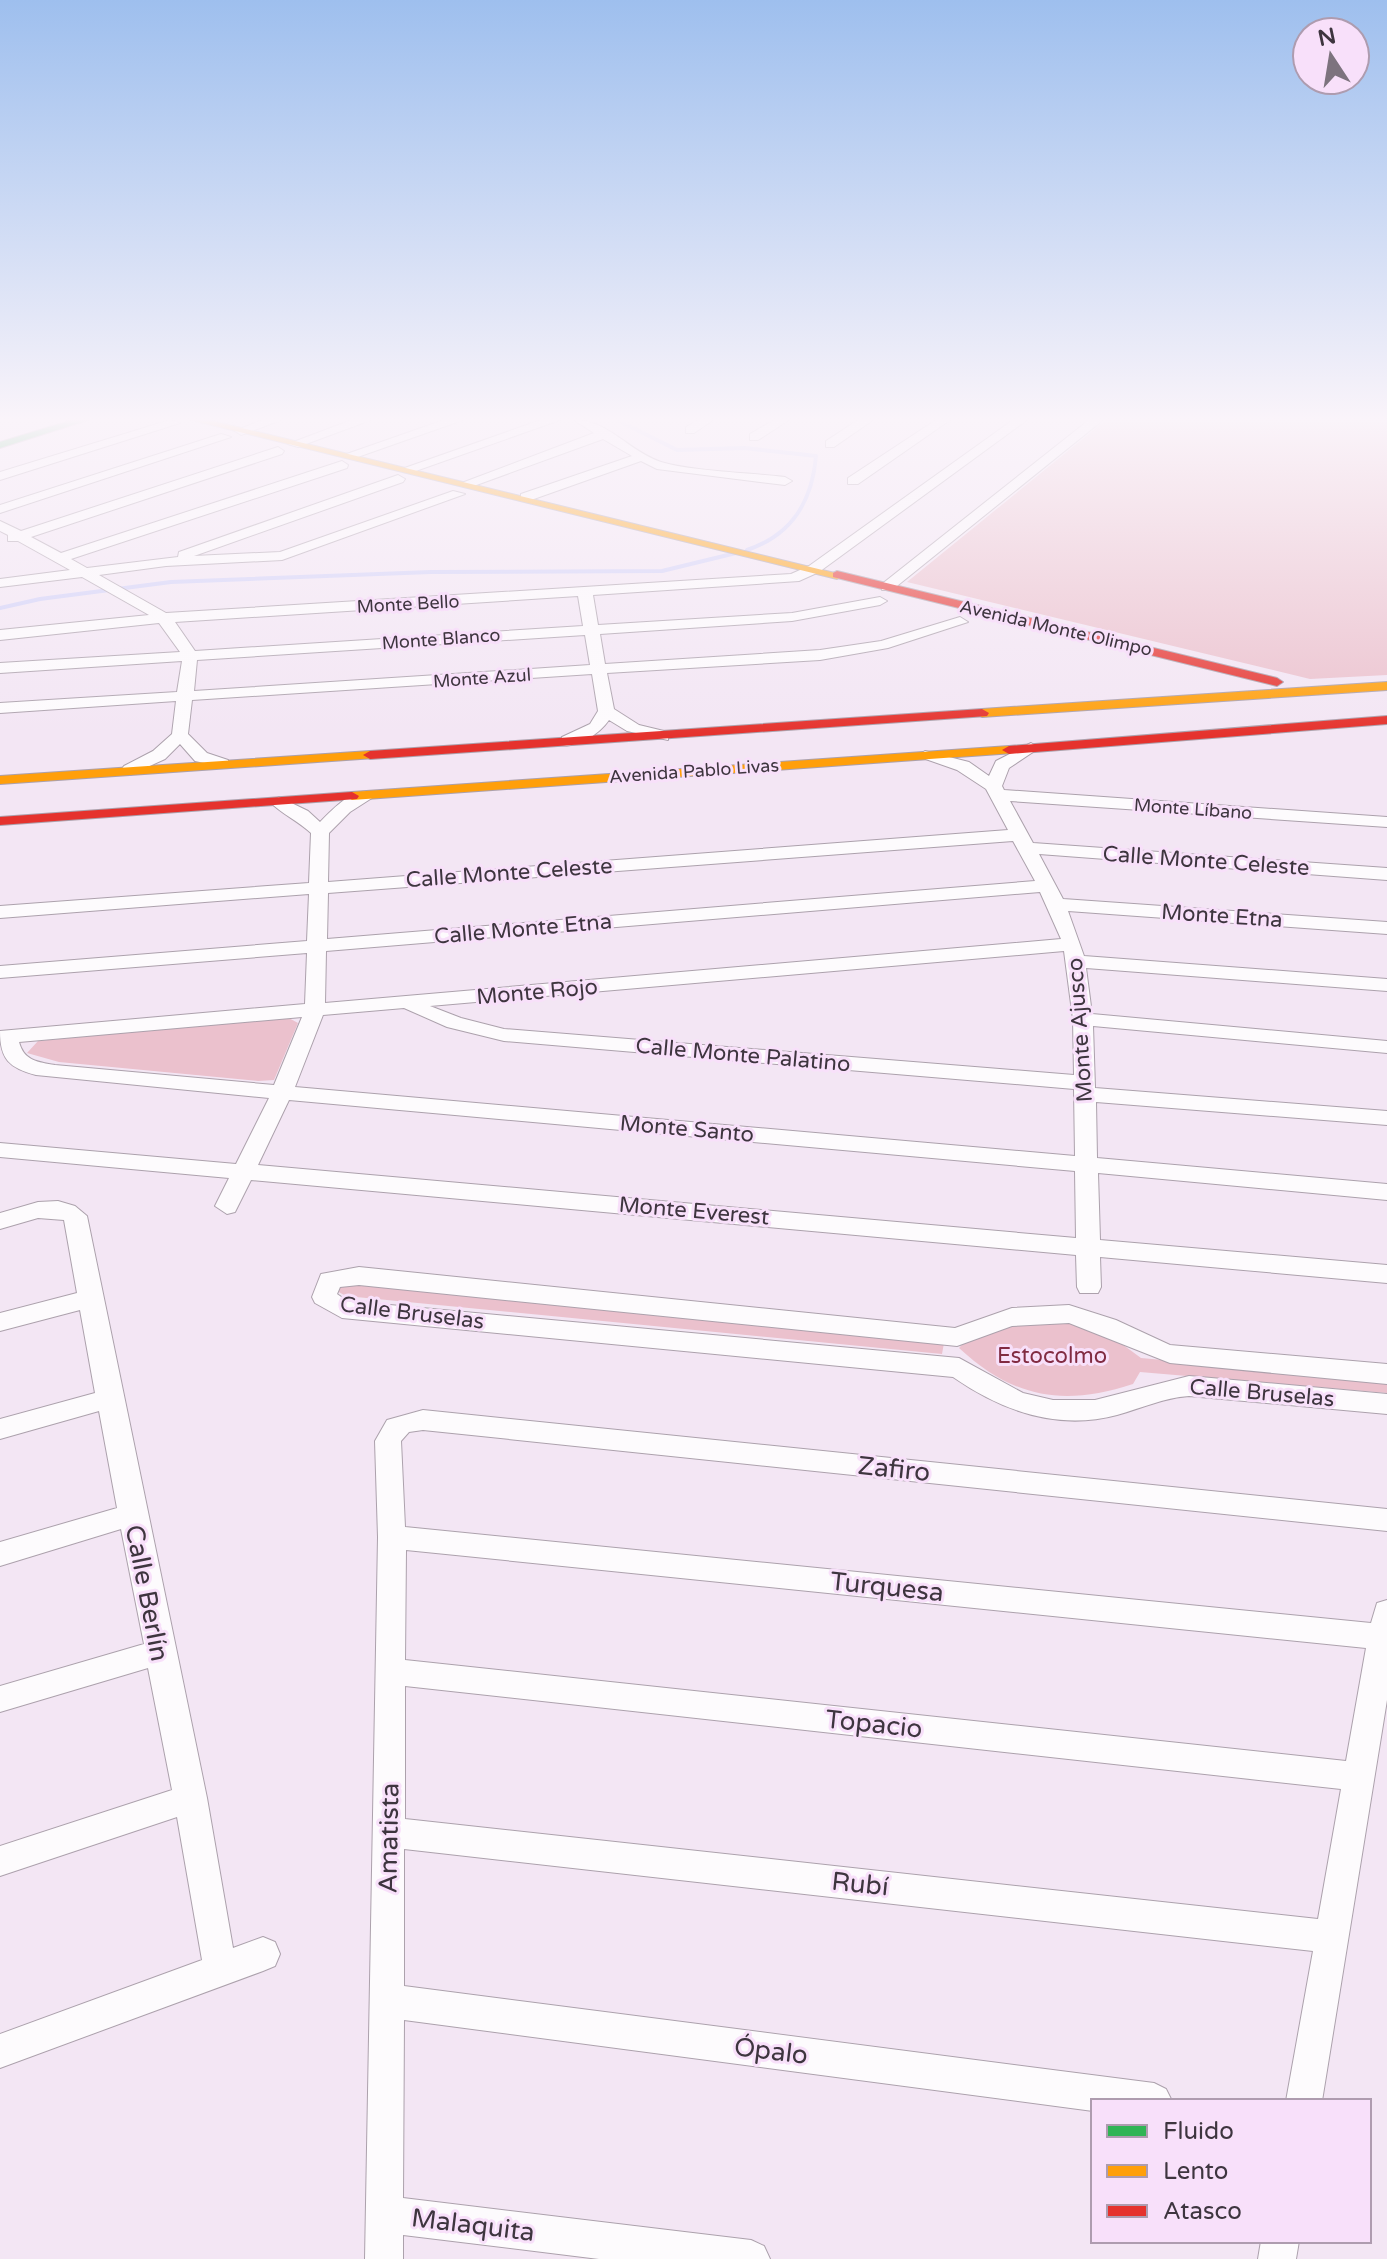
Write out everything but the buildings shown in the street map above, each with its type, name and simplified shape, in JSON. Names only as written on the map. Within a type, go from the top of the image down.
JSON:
[{"type":"main road","name":"Avenida Monte Olimpo","points":[[641,525],[814,569],[884,594],[1231,670],[1387,709]]},
{"type":"main road","points":[[1231,670],[1237,680],[1234,694]]},
{"type":"main road","points":[[1303,689],[1387,686]]},
{"type":"main road","name":"Avenida Pablo Livas","points":[[0,780],[1303,689]]},
{"type":"main road","points":[[1159,740],[1226,726],[1297,718],[1309,710],[1293,697],[1258,692]]},
{"type":"main road","name":"Avenida Pablo Livas","points":[[0,821],[1159,740],[1387,720]]},
{"type":"street","points":[[1,525],[163,618],[185,645],[190,656],[180,735],[159,755],[130,770]]},
{"type":"street","points":[[0,542],[52,525]]},
{"type":"street","points":[[60,558],[155,525]]},
{"type":"street","points":[[166,562],[264,525]]},
{"type":"street","points":[[0,583],[83,570],[166,562],[263,558],[301,552],[369,525]]},
{"type":"street","name":"Monte Bello","points":[[0,635],[163,618],[780,580],[814,569],[875,525]]},
{"type":"street","points":[[884,594],[968,525]]},
{"type":"street","points":[[568,741],[596,727],[606,711],[594,629],[585,593]]},
{"type":"street","name":"Monte Blanco","points":[[0,668],[792,617],[884,594]]},
{"type":"street","name":"Monte Azul","points":[[0,708],[820,655],[883,645],[960,622]]},
{"type":"street","points":[[606,711],[633,728],[662,736]]},
{"type":"street","points":[[180,735],[201,757],[222,764]]},
{"type":"street","points":[[925,756],[963,766],[996,791],[1002,765],[1031,748]]},
{"type":"street","name":"Monte Líbano","points":[[996,791],[1387,822]]},
{"type":"street","name":"Monte Ajusco","points":[[996,791],[1051,895],[1076,952],[1083,1019],[1089,1287]]},
{"type":"street","points":[[227,1206],[282,1093],[315,1009],[320,832],[344,808],[366,796]]},
{"type":"street","points":[[279,802],[302,815],[320,832]]},
{"type":"street","name":"Calle Monte Celeste","points":[[0,912],[318,887],[1022,841],[1387,874]]},
{"type":"street","name":"Monte Etna","points":[[1051,895],[1387,928]]},
{"type":"street","name":"Calle Monte Etna","points":[[0,972],[318,946],[1051,895]]},
{"type":"street","name":"Monte Rojo","points":[[3,1037],[315,1009],[1076,952],[1387,985]]},
{"type":"street","name":"Calle Monte Palatino","points":[[408,1004],[454,1023],[504,1035],[1387,1118]]},
{"type":"street","points":[[1083,1019],[1387,1047]]},
{"type":"street","name":"Monte Santo","points":[[3,1037],[9,1054],[17,1062],[55,1072],[1387,1192]]},
{"type":"street","name":"Monte Everest","points":[[0,1150],[1387,1274]]},
{"type":"street","name":"Calle Berlín","points":[[0,1221],[48,1209],[65,1210],[75,1216],[158,1652],[191,1798],[220,1969]]},
{"type":"street","name":"Calle Bruselas","points":[[1387,1374],[1170,1354],[1152,1349],[1088,1318],[1061,1313],[1031,1313],[997,1319],[957,1337],[359,1276],[330,1280],[324,1297],[342,1309],[959,1368],[1011,1401],[1058,1412],[1103,1408],[1170,1387],[1387,1404]]},
{"type":"street","points":[[0,1322],[89,1299]]},
{"type":"street","points":[[957,1337],[959,1368]]},
{"type":"street","points":[[0,1429],[108,1399]]},
{"type":"street","name":"Zafiro","points":[[400,1423],[423,1420],[1387,1520]]},
{"type":"street","name":"Amatista","points":[[384,2259],[392,1537],[388,1441],[392,1429],[400,1423]]},
{"type":"street","points":[[0,1554],[131,1515]]},
{"type":"street","name":"Turquesa","points":[[392,1537],[1385,1624]]},
{"type":"street","points":[[1304,2099],[1385,1624]]},
{"type":"street","points":[[0,1699],[158,1652]]},
{"type":"street","name":"Topacio","points":[[390,1671],[1359,1777]]},
{"type":"street","points":[[0,1861],[191,1798]]},
{"type":"street","name":"Rubí","points":[[389,1832],[1332,1937]]},
{"type":"street","points":[[0,2051],[263,1954]]},
{"type":"street","name":"Ópalo","points":[[387,2001],[1139,2099]]},
{"type":"street","name":"Malaquita","points":[[385,2214],[751,2259]]},
{"type":"green space","points":[[977,525],[1387,525],[1387,675],[1310,679],[907,582]]},
{"type":"green space","points":[[287,1017],[298,1023],[274,1080],[59,1062],[27,1053],[38,1041]]},
{"type":"green space","points":[[340,1281],[944,1343],[942,1354],[346,1296],[335,1290]]},
{"type":"green space","name":"Estocolmo","points":[[1043,1317],[1096,1325],[1141,1358],[1387,1380],[1387,1393],[1140,1372],[1133,1384],[1084,1395],[1061,1396],[1019,1387],[999,1378],[959,1348],[968,1338]]},
{"type":"waterway","points":[[747,550],[763,544],[788,525]]},
{"type":"waterway","points":[[0,608],[40,599],[171,582],[431,572],[662,571],[736,553]]},
{"type":"traffic: slow","points":[[632,525],[837,575]]},
{"type":"traffic: slow","points":[[982,713],[1387,686]]},
{"type":"traffic: slow","points":[[352,796],[1009,750]]},
{"type":"traffic: slow","points":[[0,780],[370,755]]},
{"type":"traffic: jam","points":[[837,575],[1277,682]]},
{"type":"traffic: jam","points":[[370,755],[982,713]]},
{"type":"traffic: jam","points":[[1009,750],[1387,720]]},
{"type":"traffic: jam","points":[[0,821],[352,796]]}]
